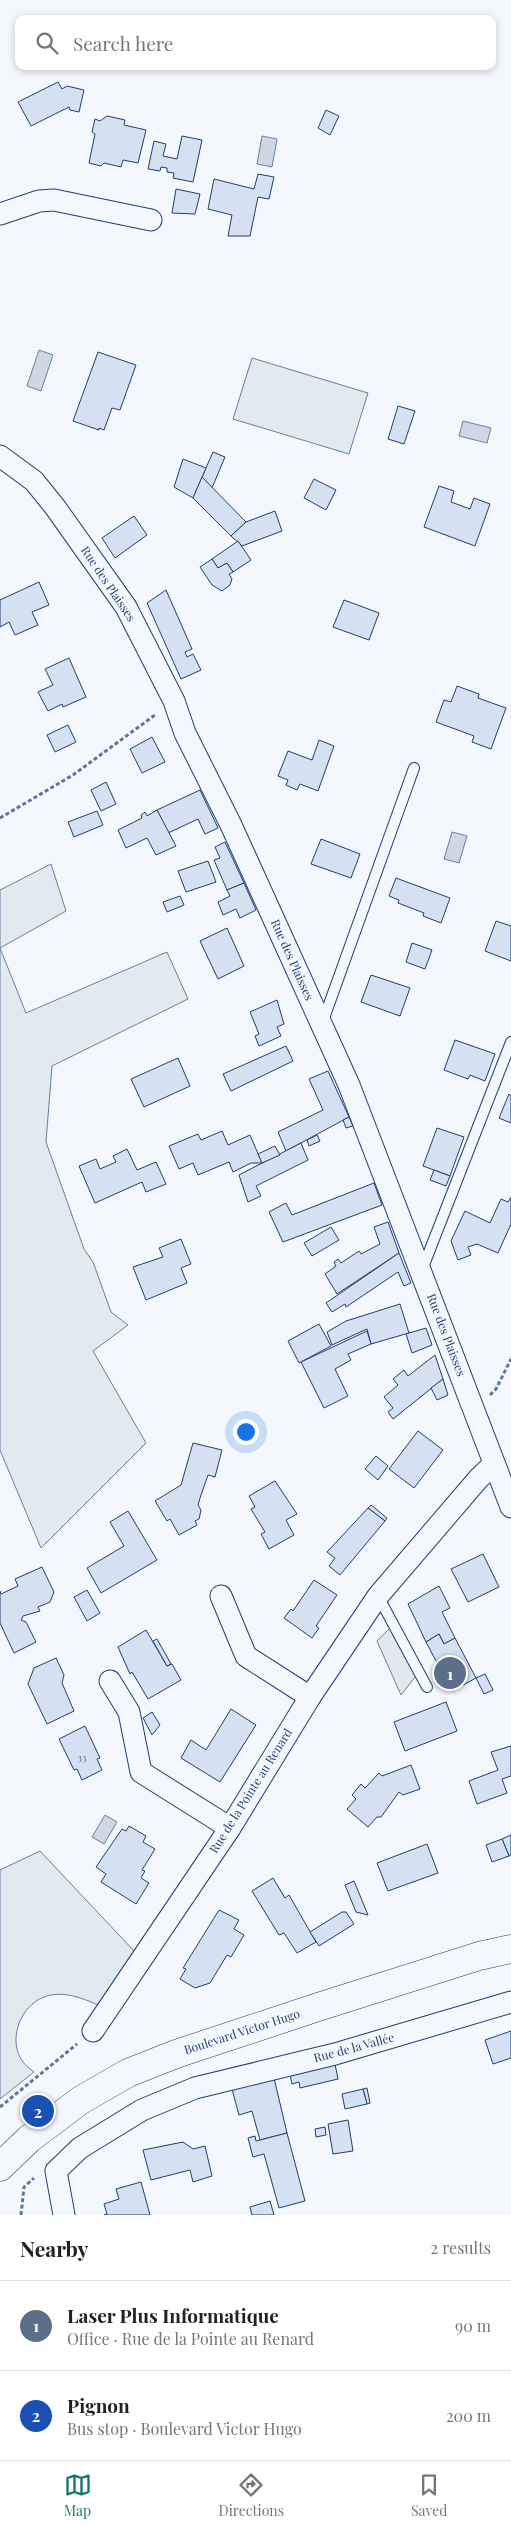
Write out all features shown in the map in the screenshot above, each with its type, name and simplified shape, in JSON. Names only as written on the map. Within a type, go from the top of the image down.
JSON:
[{"type":"main road","name":"Boulevard Victor Hugo","points":[[0,2167],[29,2139],[81,2100],[128,2074],[176,2054],[306,2011],[479,1956],[511,1949]]},
{"type":"street","points":[[0,214],[39,201],[54,200],[151,220]]},
{"type":"street","name":"Rue des Plaisses","points":[[0,456],[34,481],[61,515],[126,607],[174,701],[185,733],[231,825],[348,1085],[511,1507]]},
{"type":"street","name":"Rue de la Pointe au Renard","points":[[93,2031],[230,1828],[310,1696],[378,1596],[479,1478],[494,1464]]},
{"type":"street","points":[[221,1596],[246,1656],[310,1696]]},
{"type":"street","points":[[110,1681],[129,1712],[141,1772],[230,1828]]},
{"type":"street","name":"Rue de la Vallée","points":[[56,2171],[80,2148],[142,2110],[195,2088],[335,2054],[511,2002]]},
{"type":"street","points":[[56,2171],[64,2215]]},
{"type":"lane","points":[[321,1025],[414,768]]},
{"type":"lane","points":[[421,1272],[511,1042]]},
{"type":"lane","points":[[378,1596],[427,1687]]},
{"type":"path","points":[[0,818],[73,775],[174,701]]},
{"type":"path","points":[[474,1408],[496,1389],[511,1358]]},
{"type":"path","points":[[0,2107],[93,2031]]},
{"type":"path","points":[[21,2215],[24,2187],[39,2173],[56,2171]]},
{"type":"shaded area","points":[[262,136],[277,139],[272,167],[257,164]]},
{"type":"shaded area","points":[[39,350],[53,355],[41,391],[27,386]]},
{"type":"shaded area","points":[[252,358],[368,393],[349,454],[233,419]]},
{"type":"shaded area","points":[[463,421],[491,428],[487,443],[459,436]]},
{"type":"shaded area","points":[[452,832],[467,836],[459,863],[444,859]]},
{"type":"shaded area","points":[[51,864],[66,911],[0,948],[0,890]]},
{"type":"shaded area","points":[[0,948],[26,1013],[167,952],[188,999],[52,1066],[46,1142],[84,1249],[93,1262],[111,1312],[128,1325],[93,1351],[146,1443],[41,1548],[0,1450]]},
{"type":"shaded area","points":[[394,1624],[419,1672],[401,1695],[377,1641]]},
{"type":"shaded area","points":[[105,1815],[117,1822],[104,1844],[92,1837]]},
{"type":"shaded area","points":[[40,1851],[135,1952],[100,2006],[80,1998],[58,1994],[44,1997],[28,2008],[18,2025],[16,2044],[18,2054],[23,2062],[34,2072],[0,2099],[0,1870]]},
{"type":"building","points":[[58,82],[62,89],[67,86],[84,90],[79,112],[70,110],[69,107],[31,126],[18,102]]},
{"type":"building","points":[[326,110],[339,116],[330,135],[318,128]]},
{"type":"building","points":[[107,116],[125,120],[124,125],[146,130],[138,163],[123,160],[121,167],[104,163],[101,166],[89,163],[95,134],[92,132],[95,119],[100,121]]},
{"type":"building","points":[[182,136],[202,140],[193,182],[173,178],[174,173],[167,172],[167,168],[161,167],[160,171],[148,169],[154,141],[166,144],[163,156],[177,159]]},
{"type":"building","points":[[258,174],[274,177],[269,199],[258,197],[250,236],[228,236],[232,215],[208,209],[214,179],[254,189]]},
{"type":"building","points":[[176,189],[200,194],[195,214],[172,213]]},
{"type":"building","points":[[98,352],[136,365],[120,410],[112,408],[104,430],[73,421]]},
{"type":"building","points":[[398,406],[415,411],[404,444],[388,439]]},
{"type":"building","points":[[213,452],[225,457],[212,488],[202,477]]},
{"type":"building","points":[[183,459],[206,468],[193,498],[174,487]]},
{"type":"building","points":[[202,477],[246,522],[231,536],[193,498]]},
{"type":"building","points":[[314,479],[336,490],[326,510],[304,498]]},
{"type":"building","points":[[439,486],[454,491],[451,502],[470,509],[474,498],[490,504],[475,546],[424,527]]},
{"type":"building","points":[[275,511],[282,531],[242,546],[231,536],[246,522]]},
{"type":"building","points":[[134,516],[147,535],[115,558],[102,538]]},
{"type":"building","points":[[238,541],[251,560],[233,572],[227,563],[218,568],[212,559]]},
{"type":"building","points":[[212,559],[218,568],[227,563],[233,572],[229,574],[232,579],[230,585],[222,591],[212,585],[200,567]]},
{"type":"building","points":[[39,582],[49,605],[32,612],[38,625],[15,635],[9,622],[0,627],[0,600]]},
{"type":"building","points":[[166,590],[192,649],[185,652],[187,657],[193,654],[201,670],[181,679],[147,603]]},
{"type":"building","points":[[344,600],[379,613],[369,640],[333,627]]},
{"type":"building","points":[[69,658],[86,697],[63,707],[62,704],[48,711],[38,692],[53,685],[45,669]]},
{"type":"building","points":[[457,686],[479,694],[478,698],[506,708],[491,749],[472,742],[474,736],[436,722],[444,700],[451,702]]},
{"type":"building","points":[[68,725],[76,742],[55,752],[47,735]]},
{"type":"building","points":[[152,737],[165,762],[142,773],[130,749]]},
{"type":"building","points":[[319,740],[334,746],[318,791],[300,784],[297,790],[286,785],[288,780],[278,776],[288,751],[312,760]]},
{"type":"building","points":[[106,782],[116,804],[101,811],[91,790]]},
{"type":"building","points":[[200,790],[218,828],[205,834],[198,819],[168,833],[157,810]]},
{"type":"building","points":[[157,810],[176,846],[156,855],[147,838],[126,848],[118,830],[142,818],[141,815],[145,812],[147,816]]},
{"type":"building","points":[[97,811],[103,825],[74,837],[68,822]]},
{"type":"building","points":[[321,839],[360,854],[351,878],[311,864]]},
{"type":"building","points":[[225,842],[244,883],[227,890],[214,860],[220,858],[215,847]]},
{"type":"building","points":[[208,861],[216,882],[186,892],[178,871]]},
{"type":"building","points":[[396,878],[450,898],[441,923],[423,916],[424,913],[398,903],[399,900],[389,896]]},
{"type":"building","points":[[244,883],[256,910],[240,918],[236,909],[223,915],[218,902],[230,896],[227,890]]},
{"type":"building","points":[[180,896],[184,905],[167,912],[163,902]]},
{"type":"building","points":[[496,921],[511,926],[511,961],[485,951]]},
{"type":"building","points":[[227,928],[244,966],[218,979],[200,941]]},
{"type":"building","points":[[412,943],[432,950],[425,969],[406,962]]},
{"type":"building","points":[[371,975],[410,988],[400,1016],[361,1002]]},
{"type":"building","points":[[277,1000],[284,1024],[277,1027],[281,1036],[259,1046],[255,1036],[259,1034],[250,1012]]},
{"type":"building","points":[[455,1040],[495,1054],[485,1081],[470,1075],[468,1079],[444,1070]]},
{"type":"building","points":[[286,1046],[293,1061],[231,1091],[223,1074]]},
{"type":"building","points":[[178,1058],[190,1086],[144,1107],[131,1079]]},
{"type":"building","points":[[328,1071],[349,1117],[286,1151],[278,1132],[323,1110],[309,1079]]},
{"type":"building","points":[[509,1094],[511,1096],[511,1123],[499,1118]]},
{"type":"building","points":[[349,1117],[353,1126],[346,1128],[343,1120]]},
{"type":"building","points":[[437,1128],[464,1137],[450,1176],[423,1166]]},
{"type":"building","points":[[222,1131],[228,1145],[250,1135],[262,1163],[251,1163],[233,1172],[229,1162],[198,1175],[193,1163],[179,1169],[169,1146],[198,1134],[201,1140]]},
{"type":"building","points":[[317,1135],[320,1141],[309,1146],[307,1140]]},
{"type":"building","points":[[301,1143],[308,1160],[256,1186],[261,1196],[248,1202],[239,1175]]},
{"type":"building","points":[[275,1146],[280,1155],[262,1163],[258,1154]]},
{"type":"building","points":[[127,1149],[137,1170],[156,1162],[166,1184],[146,1192],[142,1182],[95,1203],[79,1166],[96,1159],[100,1169],[116,1162],[113,1156]]},
{"type":"building","points":[[434,1170],[450,1176],[446,1186],[430,1180]]},
{"type":"building","points":[[374,1183],[382,1205],[283,1242],[269,1212],[286,1203],[292,1215]]},
{"type":"building","points":[[511,1197],[511,1224],[498,1253],[477,1244],[468,1247],[471,1255],[458,1260],[451,1241],[465,1211],[490,1223],[501,1199],[508,1202]]},
{"type":"building","points":[[388,1222],[399,1253],[337,1294],[325,1274],[336,1266],[334,1262],[338,1259],[341,1263],[359,1251],[361,1254],[380,1244],[374,1227]]},
{"type":"building","points":[[331,1227],[339,1240],[312,1256],[304,1243]]},
{"type":"building","points":[[181,1239],[191,1264],[181,1268],[187,1283],[146,1300],[133,1267],[163,1257],[159,1248]]},
{"type":"building","points":[[399,1253],[411,1283],[404,1286],[398,1272],[346,1307],[345,1304],[332,1312],[326,1303]]},
{"type":"building","points":[[400,1304],[409,1333],[371,1344],[367,1329],[332,1345],[327,1332],[346,1321]]},
{"type":"building","points":[[319,1324],[331,1346],[299,1363],[288,1341]]},
{"type":"building","points":[[426,1328],[432,1345],[412,1353],[406,1334]]},
{"type":"building","points":[[367,1331],[371,1344],[348,1354],[351,1360],[335,1369],[348,1396],[324,1408],[301,1362]]},
{"type":"building","points":[[435,1355],[443,1379],[393,1419],[388,1412],[393,1408],[384,1397],[398,1385],[393,1379],[404,1370],[408,1376]]},
{"type":"building","points":[[443,1379],[448,1395],[437,1400],[431,1388]]},
{"type":"building","points":[[418,1431],[443,1450],[414,1488],[389,1469]]},
{"type":"building","points":[[193,1443],[222,1450],[215,1477],[208,1475],[200,1498],[198,1505],[201,1510],[199,1519],[195,1521],[197,1525],[179,1535],[170,1519],[167,1521],[155,1501],[181,1485]]},
{"type":"building","points":[[376,1456],[388,1466],[378,1480],[365,1469]]},
{"type":"building","points":[[275,1481],[297,1514],[286,1520],[294,1535],[269,1549],[261,1534],[265,1532],[251,1509],[255,1507],[249,1496]]},
{"type":"building","points":[[371,1505],[387,1518],[385,1521],[368,1508]]},
{"type":"building","points":[[368,1508],[385,1521],[340,1575],[329,1566],[335,1558],[327,1552]]},
{"type":"building","points":[[128,1511],[157,1560],[101,1593],[87,1568],[124,1546],[110,1522]]},
{"type":"building","points":[[483,1554],[499,1587],[468,1602],[451,1569]]},
{"type":"building","points":[[42,1567],[54,1592],[50,1602],[38,1607],[40,1611],[23,1616],[21,1620],[26,1622],[36,1642],[14,1653],[0,1623],[0,1591],[1,1594],[18,1586],[15,1579]]},
{"type":"building","points":[[314,1580],[337,1595],[316,1626],[319,1628],[312,1638],[284,1618],[291,1609],[293,1611]]},
{"type":"building","points":[[439,1586],[450,1608],[442,1612],[455,1638],[444,1644],[439,1634],[426,1642],[408,1604]]},
{"type":"building","points":[[87,1590],[100,1613],[87,1621],[74,1597]]},
{"type":"building","points":[[146,1630],[167,1666],[172,1664],[181,1680],[148,1699],[132,1672],[130,1674],[118,1647]]},
{"type":"building","points":[[439,1634],[444,1644],[455,1638],[476,1678],[452,1691],[426,1642]]},
{"type":"building","points":[[157,1639],[171,1664],[167,1666],[153,1641]]},
{"type":"building","points":[[56,1658],[64,1675],[62,1683],[74,1711],[47,1724],[28,1684],[34,1668]]},
{"type":"building","points":[[485,1674],[493,1690],[484,1694],[476,1678]]},
{"type":"building","points":[[446,1702],[457,1731],[405,1751],[394,1722]]},
{"type":"building","points":[[231,1709],[256,1725],[220,1782],[181,1758],[191,1740],[206,1750]]},
{"type":"building","points":[[152,1712],[160,1725],[152,1735],[143,1718]]},
{"type":"building","points":[[85,1726],[100,1758],[97,1759],[102,1770],[82,1780],[77,1769],[74,1770],[59,1739]]},
{"type":"building","points":[[511,1746],[511,1776],[502,1779],[507,1793],[477,1804],[469,1781],[498,1770],[491,1752]]},
{"type":"building","points":[[411,1765],[420,1789],[403,1795],[399,1792],[381,1817],[377,1817],[368,1827],[347,1809],[356,1799],[352,1795],[361,1784],[365,1788],[379,1773],[382,1776]]},
{"type":"building","points":[[129,1826],[146,1836],[143,1842],[155,1849],[142,1870],[145,1871],[141,1878],[149,1883],[136,1904],[101,1882],[106,1874],[96,1867],[122,1829],[126,1831]]},
{"type":"building","points":[[511,1835],[511,1855],[509,1856],[502,1839]]},
{"type":"building","points":[[502,1839],[509,1856],[492,1862],[486,1845]]},
{"type":"building","points":[[427,1844],[438,1873],[388,1891],[377,1863]]},
{"type":"building","points":[[273,1878],[285,1898],[289,1895],[316,1942],[297,1953],[284,1933],[279,1935],[252,1891]]},
{"type":"building","points":[[354,1881],[368,1915],[356,1912],[345,1885]]},
{"type":"building","points":[[219,1910],[239,1920],[234,1929],[244,1935],[231,1957],[227,1955],[210,1983],[195,1988],[180,1979],[186,1969],[183,1968]]},
{"type":"building","points":[[342,1912],[346,1912],[354,1924],[319,1946],[310,1932]]},
{"type":"building","points":[[511,2031],[511,2058],[493,2064],[485,2040]]},
{"type":"building","points":[[335,2064],[338,2079],[300,2088],[299,2082],[292,2084],[290,2075]]},
{"type":"building","points":[[274,2078],[287,2133],[260,2140],[252,2111],[239,2115],[232,2089]]},
{"type":"building","points":[[367,2088],[370,2103],[367,2104],[363,2089]]},
{"type":"building","points":[[363,2089],[367,2104],[345,2109],[342,2094]]},
{"type":"building","points":[[348,2120],[353,2151],[333,2154],[328,2124]]},
{"type":"building","points":[[325,2127],[326,2135],[316,2137],[315,2129]]},
{"type":"building","points":[[287,2133],[305,2201],[279,2208],[264,2154],[253,2157],[248,2138],[255,2136],[256,2141]]},
{"type":"building","points":[[183,2142],[193,2149],[205,2146],[212,2176],[193,2182],[190,2170],[151,2180],[143,2150]]},
{"type":"building","points":[[141,2182],[150,2215],[104,2215],[107,2214],[104,2204],[119,2199],[116,2189]]},
{"type":"building","points":[[270,2201],[274,2215],[252,2215],[250,2207]]},
{"type":"place","name":"Laser Plus Informatique","points":[[450,1673]]},
{"type":"place","name":"Pignon","points":[[38,2111]]}]
